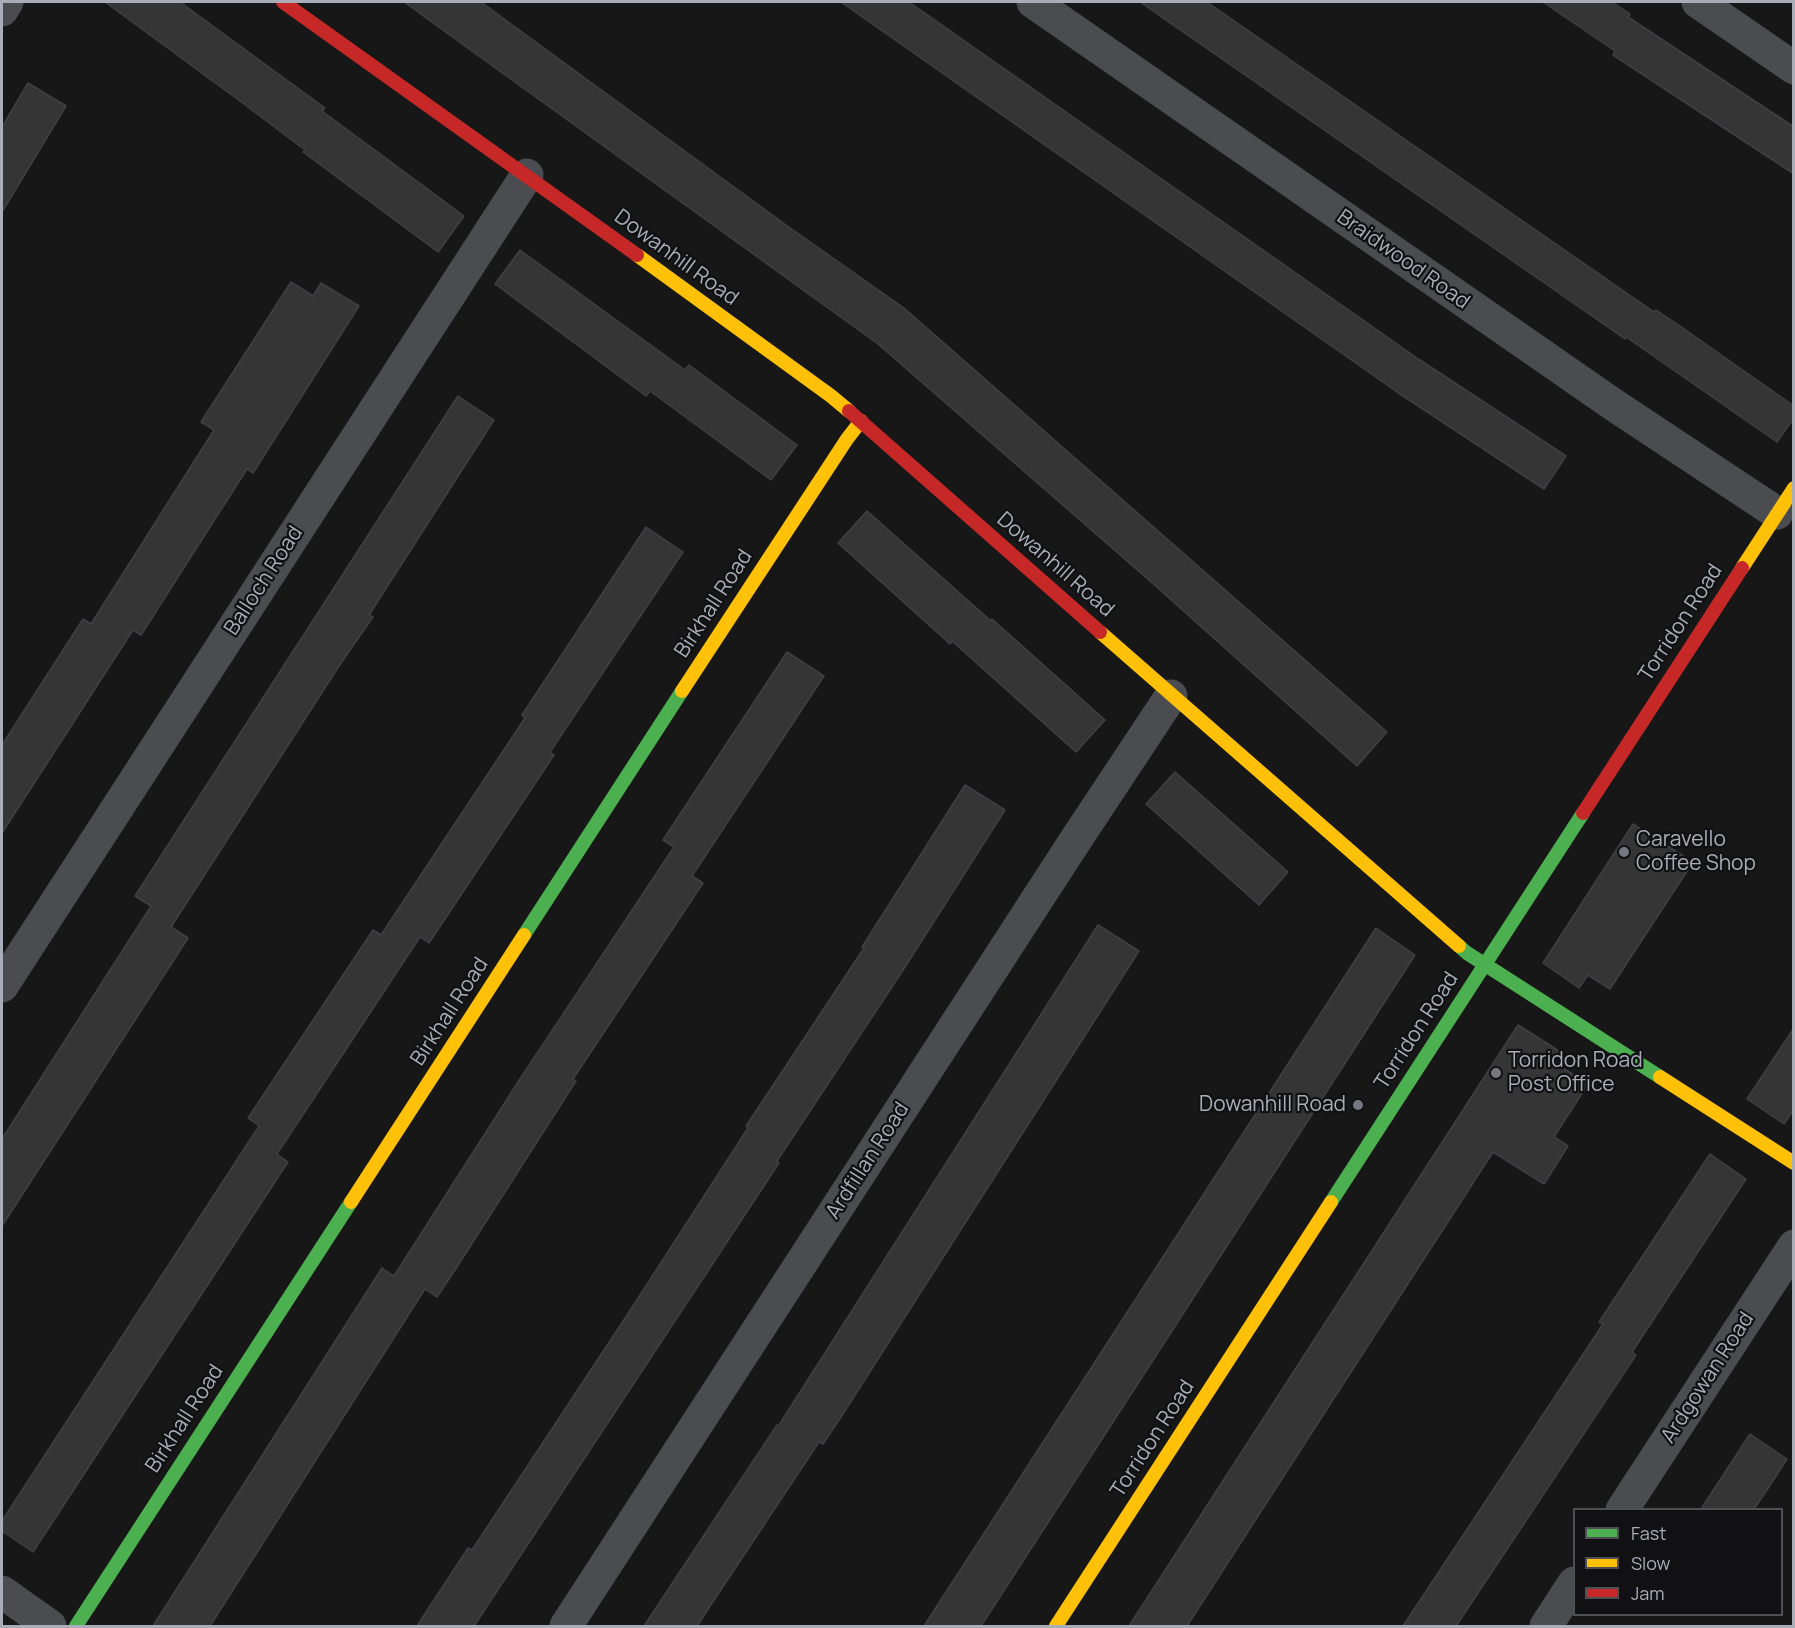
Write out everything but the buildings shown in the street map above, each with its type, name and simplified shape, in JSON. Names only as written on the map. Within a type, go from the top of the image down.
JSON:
[{"type":"street","points":[[2,10],[7,2]]},
{"type":"street","name":"Dowanhill Road","points":[[283,2],[831,396],[1450,940],[1485,965],[1794,1163]]},
{"type":"street","name":"Braidwood Road","points":[[1033,2],[1614,405],[1785,501]]},
{"type":"street","points":[[1698,2],[1794,68]]},
{"type":"street","name":"Balloch Road","points":[[2,986],[527,176]]},
{"type":"street","name":"Birkhall Road","points":[[76,1626],[746,592],[861,421]]},
{"type":"street","name":"Torridon Road","points":[[1056,1626],[1785,501]]},
{"type":"street","name":"Ardfillan Road","points":[[566,1626],[1171,696]]},
{"type":"street","name":"Ardgowan Road","points":[[1623,1508],[1794,1246]]},
{"type":"street","points":[[1546,1626],[1573,1586]]},
{"type":"street","points":[[2,1592],[50,1626]]},
{"type":"traffic: fast","points":[[524,935],[682,691]]},
{"type":"traffic: fast","points":[[1331,1202],[1583,813]]},
{"type":"traffic: fast","points":[[1459,946],[1660,1077]]},
{"type":"traffic: fast","points":[[76,1626],[351,1202]]},
{"type":"traffic: slow","points":[[637,255],[849,411]]},
{"type":"traffic: slow","points":[[682,691],[861,421]]},
{"type":"traffic: slow","points":[[1742,568],[1794,488]]},
{"type":"traffic: slow","points":[[1100,632],[1459,946]]},
{"type":"traffic: slow","points":[[351,1202],[524,935]]},
{"type":"traffic: slow","points":[[1660,1077],[1794,1163]]},
{"type":"traffic: slow","points":[[1056,1626],[1331,1202]]},
{"type":"traffic: jam","points":[[283,2],[637,255]]},
{"type":"traffic: jam","points":[[849,411],[1100,632]]},
{"type":"traffic: jam","points":[[1583,813],[1742,568]]},
{"type":"place","name":"Caravello Coffee Shop","points":[[1624,852]]},
{"type":"place","name":"Torridon Road Post Office","points":[[1496,1073]]},
{"type":"place","name":"Dowanhill Road","points":[[1358,1105]]}]
